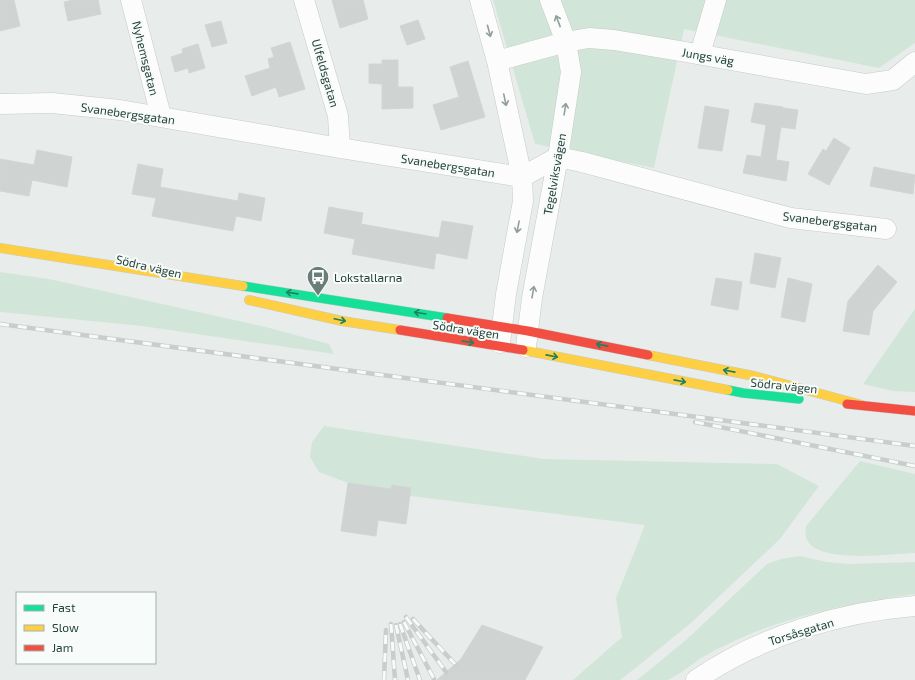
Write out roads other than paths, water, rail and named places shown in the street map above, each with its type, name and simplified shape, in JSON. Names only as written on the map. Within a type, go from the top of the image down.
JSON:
[{"type":"main road","name":"Södra vägen","points":[[0,248],[502,326],[754,376],[862,405]]},
{"type":"main road","name":"Södra vägen","points":[[70,260],[188,287]]},
{"type":"main road","name":"Södra vägen","points":[[241,298],[342,321],[526,351],[743,393],[915,411]]},
{"type":"street","name":"Nyhemsgatan","points":[[131,0],[161,116]]},
{"type":"street","name":"Ulfeldsgatan","points":[[304,0],[338,116],[340,148]]},
{"type":"street","points":[[480,0],[497,61],[522,177],[523,201],[506,294],[500,347]]},
{"type":"street","name":"Tegelviksvägen","points":[[526,351],[532,298],[558,157],[571,72],[566,42],[550,0]]},
{"type":"street","points":[[700,54],[716,0]]},
{"type":"street","name":"Jungs väg","points":[[497,61],[566,42],[589,38],[614,40],[700,54],[866,84],[893,80],[915,62]]},
{"type":"street","name":"Svanebergsgatan","points":[[0,104],[52,103],[120,110],[340,148],[522,177]]},
{"type":"street","name":"Svanebergsgatan","points":[[558,157],[791,218],[886,229]]},
{"type":"street","points":[[522,177],[558,157]]},
{"type":"street","name":"Torsåsgatan","points":[[696,680],[708,671],[758,645],[811,625],[886,608],[915,606]]},
{"type":"railway","points":[[0,324],[915,446]]},
{"type":"railway","points":[[695,422],[915,466]]},
{"type":"railway","points":[[406,617],[446,672]]},
{"type":"railway","points":[[413,619],[455,664]]},
{"type":"railway","points":[[404,622],[434,679]]},
{"type":"railway","points":[[391,624],[395,680]]},
{"type":"railway","points":[[400,624],[420,680]]},
{"type":"railway","points":[[396,625],[408,680]]},
{"type":"railway","points":[[384,680],[386,630]]},
{"type":"place","name":"Lokstallarna","points":[[318,296]]}]
